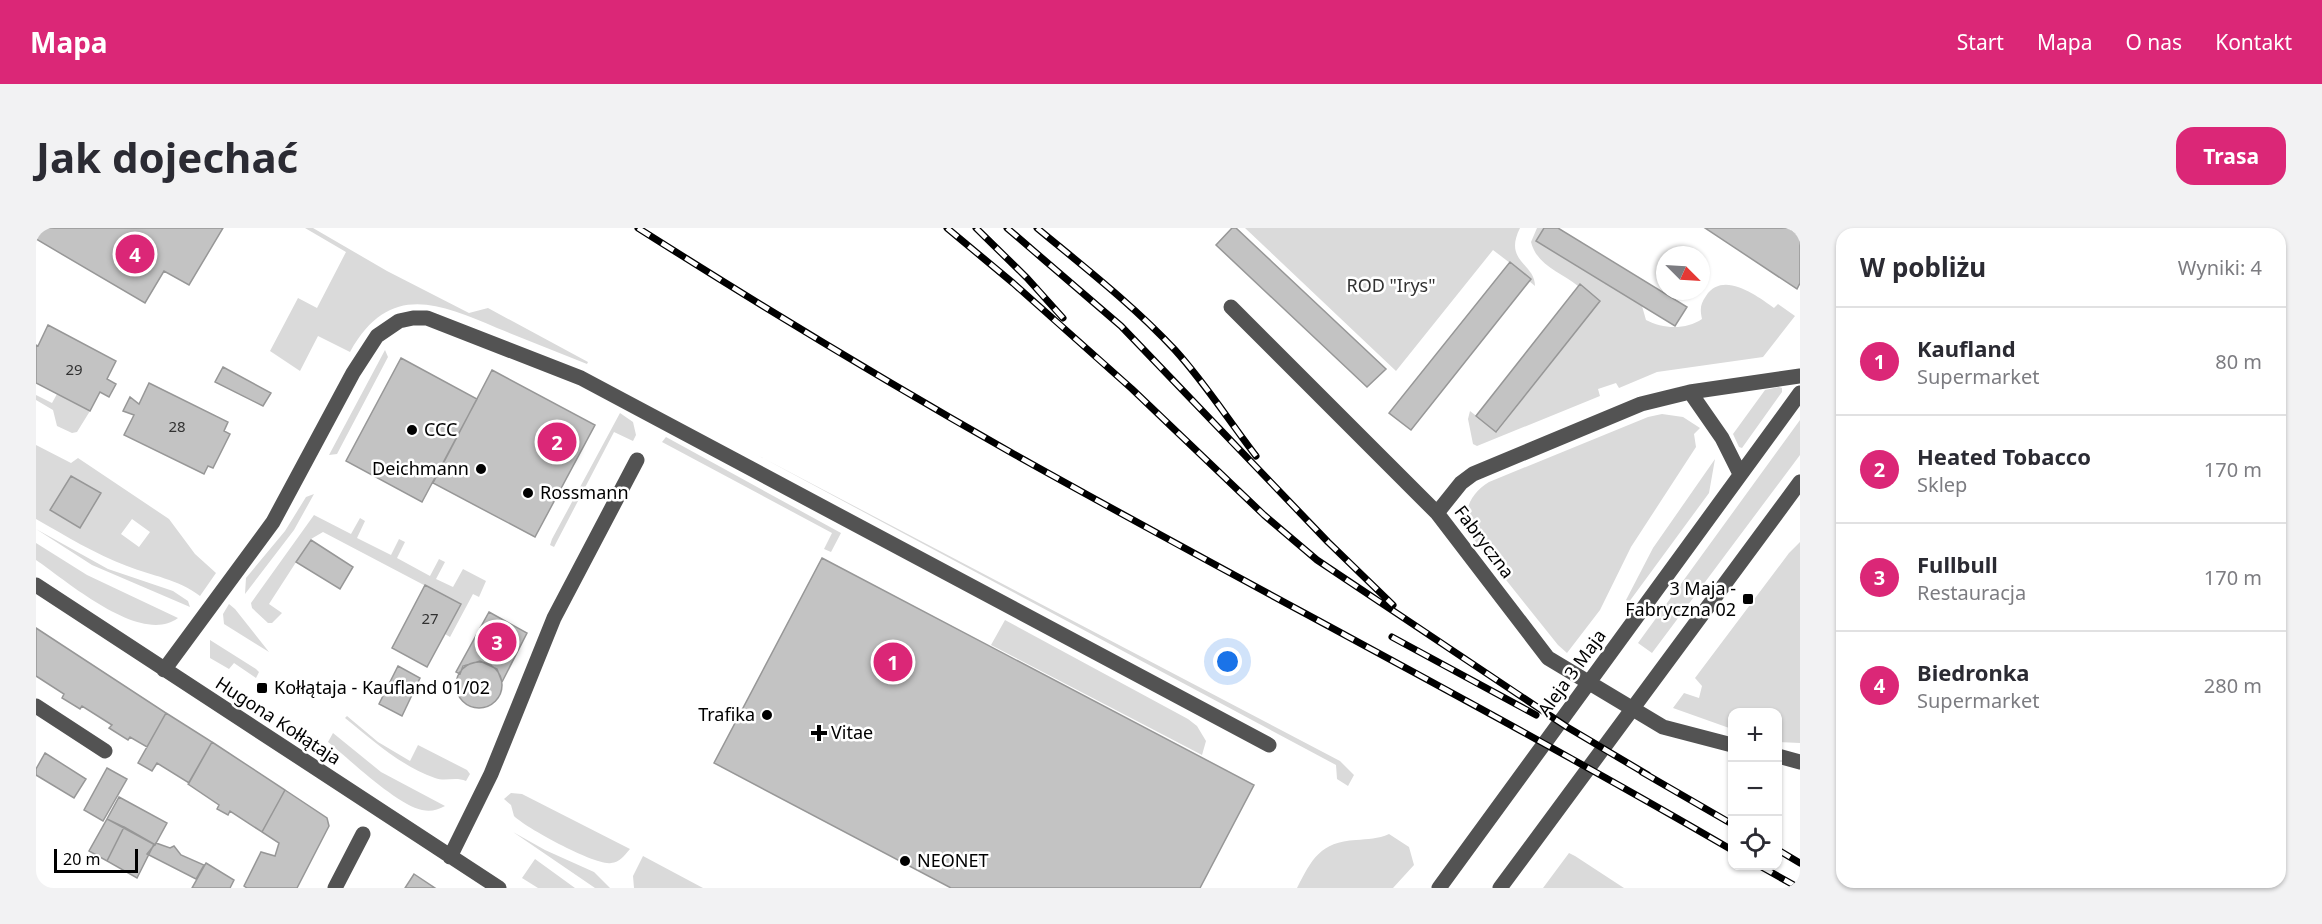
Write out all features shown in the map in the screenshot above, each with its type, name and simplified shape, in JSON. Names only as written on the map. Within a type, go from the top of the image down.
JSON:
[{"type":"street","points":[[1231,307],[1437,513]]},
{"type":"street","points":[[164,670],[273,522],[352,373],[377,336],[399,321],[427,318],[581,378],[1269,745]]},
{"type":"street","name":"Fabryczna","points":[[1728,744],[1663,727],[1548,658],[1437,513],[1461,483],[1473,474],[1641,404],[1690,392],[1800,376]]},
{"type":"street","points":[[1690,392],[1722,438],[1740,474]]},
{"type":"street","name":"Aleja 3 Maja","points":[[1441,885],[1800,393]]},
{"type":"street","points":[[450,857],[491,774],[554,618],[637,460]]},
{"type":"street","points":[[1500,888],[1667,658],[1792,502],[1800,482]]},
{"type":"street","name":"Hugona Kołłątaja","points":[[36,585],[499,888]]},
{"type":"street","points":[[36,706],[105,751]]},
{"type":"street","points":[[1782,757],[1800,762]]},
{"type":"street","points":[[334,888],[363,834]]},
{"type":"green space","points":[[305,228],[313,228],[387,271],[469,313],[488,308],[588,362],[587,364],[455,311],[416,304],[398,307],[381,315],[365,330],[350,352],[318,336],[300,371],[270,351],[298,298],[317,308],[346,252]]},
{"type":"green space","name":"ROD \"Irys\"","points":[[1245,228],[1520,228],[1515,248],[1517,255],[1534,278],[1535,286],[1529,281],[1531,279],[1493,250],[1396,371]]},
{"type":"green space","points":[[1537,228],[1544,228],[1536,241],[1642,306],[1646,320],[1667,327],[1682,327],[1702,319],[1701,307],[1704,300],[1710,300],[1710,292],[1721,285],[1740,288],[1759,297],[1774,308],[1778,304],[1795,316],[1763,357],[1657,372],[1619,388],[1616,383],[1598,389],[1600,396],[1477,446],[1473,444],[1468,419],[1470,411],[1497,432],[1600,301],[1580,285],[1578,286],[1544,263],[1538,257],[1531,242]]},
{"type":"green space","points":[[385,350],[388,357],[337,454],[329,455]]},
{"type":"green space","points":[[1782,388],[1782,392],[1742,448],[1739,447],[1733,434],[1765,390]]},
{"type":"green space","points":[[57,394],[90,411],[77,432],[72,433],[57,426],[53,410],[36,400],[36,395],[52,403]]},
{"type":"green space","points":[[620,413],[633,422],[636,435],[633,441],[614,432],[554,547],[550,545],[552,539]]},
{"type":"green space","points":[[1662,414],[1683,417],[1700,428],[1694,434],[1696,447],[1631,547],[1600,610],[1567,653],[1558,645],[1471,536],[1467,520],[1469,505],[1476,492],[1489,482],[1648,417]]},
{"type":"green space","points":[[1800,420],[1800,455],[1652,653],[1638,643]]},
{"type":"green space","points":[[666,437],[841,533],[831,552],[824,549],[832,533],[662,442]]},
{"type":"green space","points":[[36,445],[71,463],[78,458],[169,519],[195,554],[216,573],[200,596],[174,582],[104,556],[36,519]],"holes":[[[71,476],[101,493],[80,528],[51,510]],[[132,519],[150,532],[139,547],[121,534]]]},
{"type":"green space","points":[[759,456],[1340,761],[1354,775],[1348,786],[1337,779],[1336,765]]},
{"type":"green space","points":[[1715,459],[1709,493],[1629,602],[1626,600],[1653,548]]},
{"type":"green space","points":[[314,494],[294,530],[245,594],[246,578],[285,531],[306,497]]},
{"type":"green space","points":[[314,515],[351,534],[360,518],[365,521],[357,538],[391,555],[399,539],[405,542],[397,558],[430,576],[439,559],[445,562],[436,579],[453,587],[463,569],[486,581],[479,597],[473,594],[450,637],[445,634],[460,604],[323,532],[311,539],[269,604],[282,613],[272,623],[268,623],[252,608],[251,603]]},
{"type":"green space","points":[[36,529],[108,569],[173,591],[188,601],[190,607],[92,565]]},
{"type":"green space","points":[[1800,542],[1800,743],[1782,742],[1782,708],[1728,708],[1728,728],[1673,708],[1684,693],[1699,698],[1702,686],[1695,678],[1789,553]]},
{"type":"green space","points":[[36,543],[87,575],[178,618],[163,624],[145,624],[105,607],[36,560]]},
{"type":"green space","points":[[229,604],[269,652],[224,624],[223,614]]},
{"type":"green space","points":[[1005,620],[1188,719],[1197,726],[1206,741],[1202,755],[991,645]]},
{"type":"green space","points":[[210,640],[256,669],[259,672],[256,678],[234,663],[229,669],[210,658]]},
{"type":"green space","points":[[347,716],[378,742],[410,761],[418,745],[467,770],[470,774],[466,781],[439,779],[422,773],[376,743],[345,718]]},
{"type":"green space","points":[[333,733],[381,772],[445,806],[425,811],[400,800],[328,742]]},
{"type":"green space","points":[[511,793],[522,794],[630,849],[619,860],[611,863],[591,859],[577,853],[546,837],[514,816],[511,805],[504,799]]},
{"type":"green space","points":[[513,832],[545,850],[594,872],[610,888],[595,888]]},
{"type":"green space","points":[[1389,834],[1409,847],[1414,865],[1393,888],[1297,888],[1307,869],[1325,848],[1344,841]]},
{"type":"green space","points":[[1569,853],[1575,856],[1624,888],[1543,888]]},
{"type":"green space","points":[[643,856],[703,888],[634,888],[633,876]]},
{"type":"green space","points":[[535,859],[575,888],[538,888],[522,878]]},
{"type":"building","points":[[36,228],[223,228],[189,285],[164,271],[145,303],[36,239]]},
{"type":"building","points":[[1232,228],[1236,228],[1386,369],[1367,387],[1216,245]]},
{"type":"building","points":[[1544,228],[1558,228],[1656,288],[1656,300],[1676,300],[1687,307],[1675,326],[1536,241]]},
{"type":"building","points":[[1705,228],[1789,228],[1800,236],[1800,283],[1797,289]]},
{"type":"building","points":[[1510,262],[1531,279],[1411,430],[1389,413]]},
{"type":"building","points":[[1580,284],[1600,301],[1496,432],[1476,416]]},
{"type":"building","points":[[48,325],[116,361],[107,379],[116,384],[109,397],[100,392],[90,411],[36,383],[36,345],[38,346]]},
{"type":"building","name":"CCC","points":[[401,358],[477,399],[422,502],[346,461]]},
{"type":"building","points":[[223,367],[271,393],[263,406],[215,382]]},
{"type":"building","points":[[492,370],[595,425],[535,537],[433,483]]},
{"type":"building","points":[[149,383],[228,422],[224,431],[230,434],[213,468],[208,466],[204,474],[124,435],[134,415],[123,411],[130,397],[139,404]]},
{"type":"building","points":[[71,476],[101,493],[80,528],[50,510]]},
{"type":"building","points":[[311,540],[353,567],[340,589],[296,562]]},
{"type":"building","points":[[822,558],[1254,785],[1200,888],[951,888],[714,763]]},
{"type":"building","points":[[425,585],[461,604],[427,667],[392,648]]},
{"type":"building","points":[[489,612],[527,633],[502,682],[497,669],[480,661],[463,666],[460,674],[456,672]]},
{"type":"building","points":[[36,628],[166,713],[147,747],[130,737],[128,740],[109,728],[112,725],[82,706],[80,709],[62,698],[64,694],[36,676]]},
{"type":"building","points":[[479,662],[495,669],[502,685],[495,701],[479,708],[463,701],[456,685],[463,669]]},
{"type":"building","points":[[398,666],[420,678],[402,716],[379,704]]},
{"type":"building","points":[[166,713],[212,742],[189,783],[157,763],[152,771],[138,763]]},
{"type":"building","points":[[212,742],[285,790],[262,832],[230,811],[228,815],[217,809],[219,805],[188,784]]},
{"type":"building","points":[[45,753],[86,779],[74,798],[36,775],[36,769]]},
{"type":"building","points":[[107,768],[127,779],[103,821],[84,810]]},
{"type":"building","points":[[285,790],[327,818],[329,826],[297,888],[247,888],[244,886],[261,852],[275,856],[279,843],[262,832]]},
{"type":"building","points":[[119,797],[167,823],[155,845],[107,819]]},
{"type":"building","points":[[107,819],[124,827],[107,861],[89,851]]},
{"type":"building","points":[[124,827],[154,844],[137,878],[107,861]]},
{"type":"building","points":[[156,843],[170,848],[174,846],[181,855],[204,865],[196,879],[147,854]]},
{"type":"building","points":[[206,863],[234,880],[230,888],[192,888]]},
{"type":"building","points":[[414,874],[435,888],[405,888]]},
{"type":"railway","points":[[638,228],[824,343],[1012,453],[1463,699],[1728,848]]},
{"type":"railway","points":[[947,228],[1013,283],[1132,389],[1264,515],[1317,560],[1567,727],[1648,775]]},
{"type":"railway","points":[[976,228],[1027,278],[1063,318]]},
{"type":"railway","points":[[1007,228],[1121,326],[1328,542],[1393,605]]},
{"type":"railway","points":[[1037,228],[1159,333],[1207,389],[1256,456]]},
{"type":"railway","points":[[1392,637],[1536,715]]},
{"type":"railway","points":[[1642,772],[1728,822]]},
{"type":"railway","points":[[1782,852],[1800,863]]},
{"type":"railway","points":[[1767,870],[1799,888]]},
{"type":"place","name":"Biedronka","points":[[135,254]]},
{"type":"place","name":"CCC","points":[[412,430]]},
{"type":"place","name":"Heated Tobacco","points":[[557,442]]},
{"type":"place","name":"Deichmann","points":[[481,469]]},
{"type":"place","name":"Rossmann","points":[[528,493]]},
{"type":"place","name":"3 Maja - Fabryczna 02","points":[[1748,599]]},
{"type":"place","name":"Fullbull","points":[[497,642]]},
{"type":"place","name":"Kaufland","points":[[893,662]]},
{"type":"place","name":"Kołłątaja - Kaufland 01/02","points":[[262,688]]},
{"type":"place","name":"Trafika","points":[[767,715]]},
{"type":"place","name":"Vitae","points":[[819,733]]},
{"type":"place","name":"NEONET","points":[[905,861]]}]
